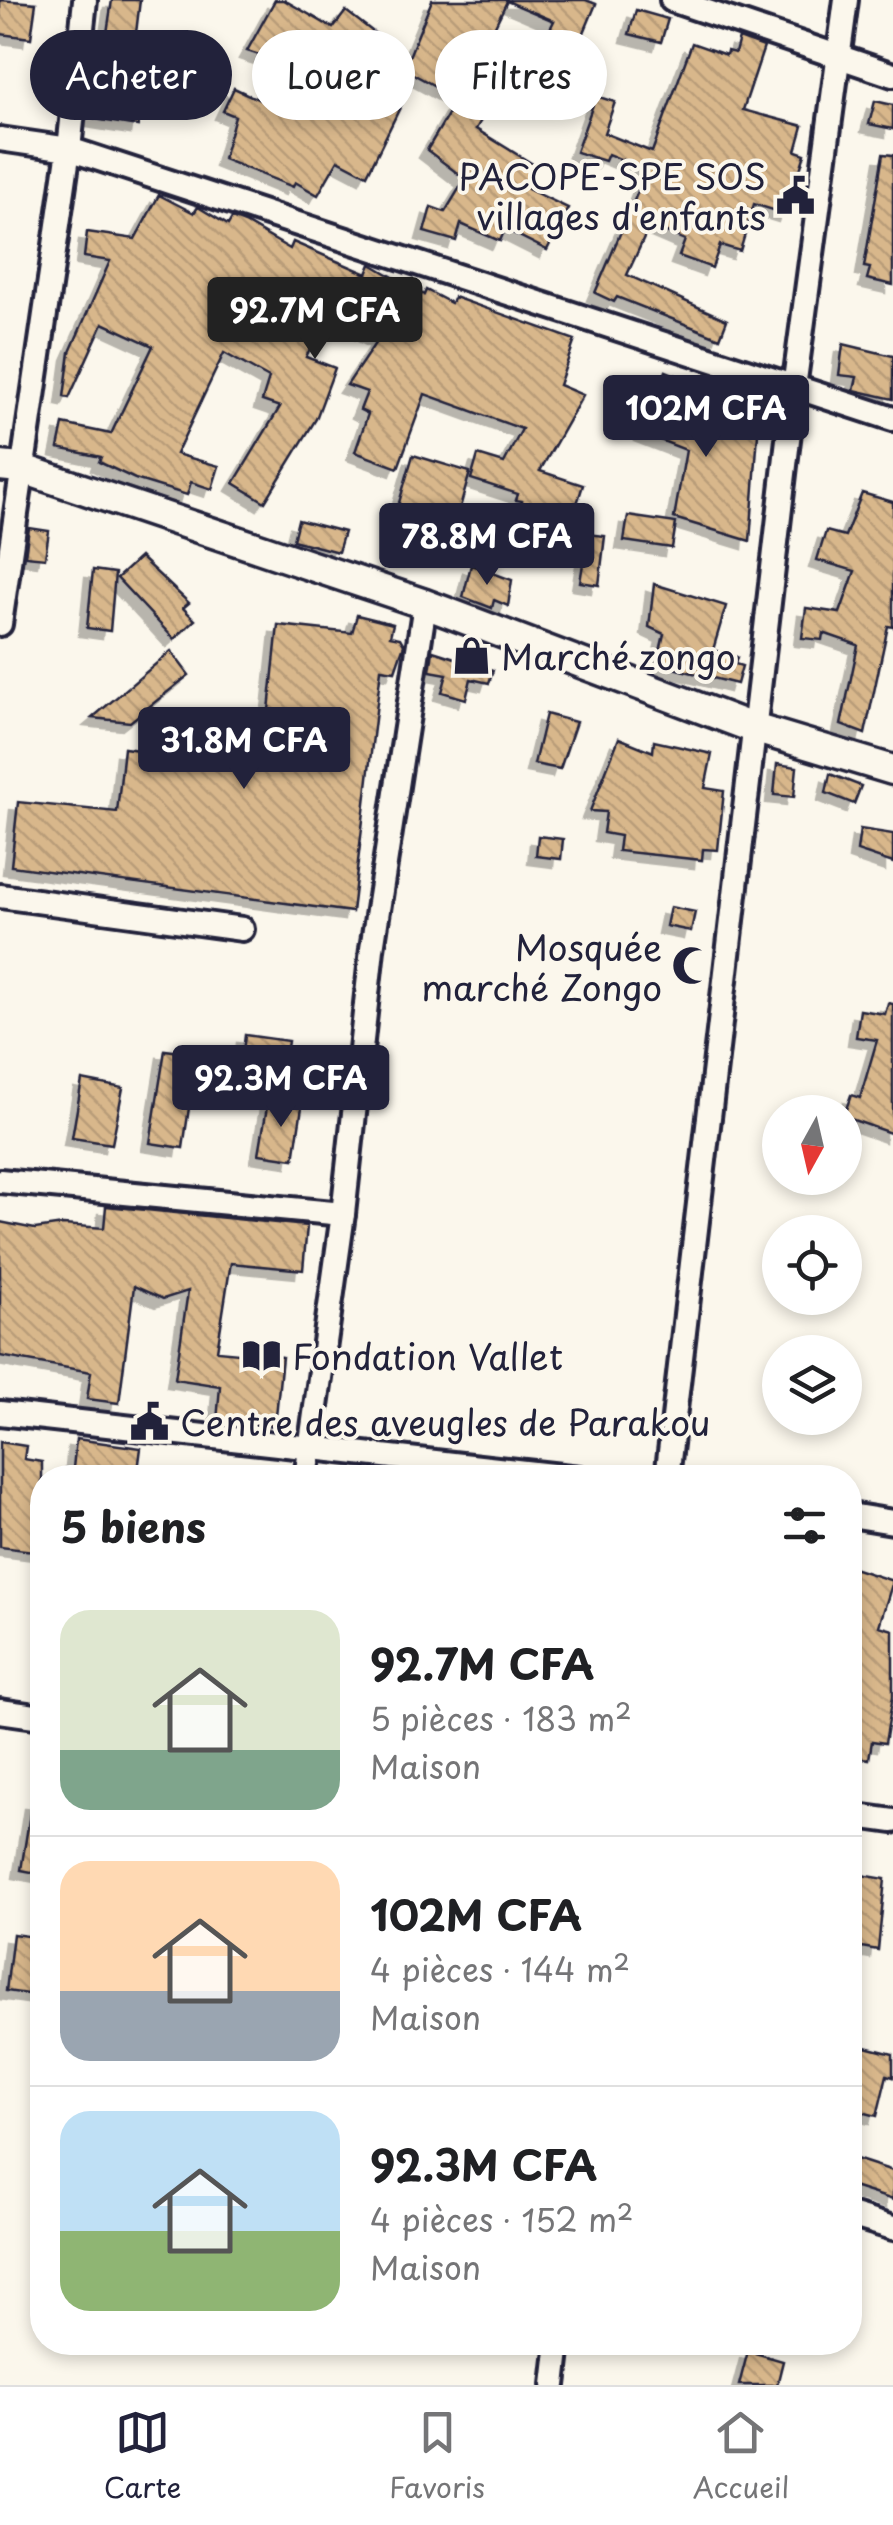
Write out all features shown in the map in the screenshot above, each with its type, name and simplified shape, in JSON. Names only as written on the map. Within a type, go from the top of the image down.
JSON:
[{"type":"street","points":[[0,624],[10,467],[69,149],[85,0]]},
{"type":"street","points":[[672,0],[893,75]]},
{"type":"street","points":[[668,1465],[794,388],[846,0]]},
{"type":"street","points":[[0,139],[69,149],[893,419]]},
{"type":"street","points":[[10,467],[425,604],[753,728],[893,770]]},
{"type":"street","points":[[308,1465],[344,1214],[372,949],[425,604]]},
{"type":"street","points":[[0,896],[242,929]]},
{"type":"street","points":[[0,1180],[344,1214]]},
{"type":"street","points":[[0,1413],[454,1465]]},
{"type":"street","points":[[862,1517],[893,1522]]},
{"type":"street","points":[[0,1711],[30,1715]]},
{"type":"street","points":[[862,1817],[893,1821]]},
{"type":"street","points":[[862,2218],[893,2228]]},
{"type":"street","points":[[554,2385],[557,2355]]},
{"type":"building","points":[[0,0],[36,3],[30,38],[0,34]]},
{"type":"building","points":[[112,0],[140,0],[136,30],[107,30]]},
{"type":"building","points":[[275,0],[284,0],[333,28],[346,11],[371,30],[259,30]]},
{"type":"building","points":[[432,0],[586,0],[596,4],[585,30],[552,30],[554,21],[507,1],[493,30],[435,30],[435,86],[415,75],[415,42]]},
{"type":"building","points":[[636,10],[668,19],[661,42],[629,34]]},
{"type":"building","points":[[739,38],[764,47],[743,110],[803,126],[796,151],[805,154],[786,214],[754,204],[740,251],[720,245],[712,268],[679,256],[685,240],[650,225],[627,275],[727,320],[720,338],[617,297],[614,302],[595,293],[647,170],[608,154],[605,161],[576,152],[587,120],[607,120],[607,99],[615,102],[604,133],[652,152],[692,43],[726,55],[727,51],[735,53]]},
{"type":"building","points":[[234,88],[252,96],[252,120],[394,120],[367,175],[338,160],[318,195],[295,182],[293,187],[223,159],[235,116]]},
{"type":"building","points":[[875,101],[893,105],[893,129],[869,124]]},
{"type":"building","points":[[100,120],[139,120],[138,126]]},
{"type":"building","points":[[445,120],[481,120],[476,129],[536,166],[528,189],[568,208],[547,250],[505,229],[500,241],[461,224],[456,241],[424,232],[431,207],[445,212],[465,179],[427,150]]},
{"type":"building","points":[[883,154],[893,155],[893,285],[867,279],[870,268],[864,267]]},
{"type":"building","points":[[159,195],[194,213],[198,207],[228,225],[232,218],[245,223],[290,249],[293,242],[367,274],[371,264],[424,295],[426,290],[451,303],[454,297],[575,340],[559,385],[583,395],[540,471],[583,485],[568,532],[605,536],[599,585],[580,582],[585,552],[515,531],[522,501],[516,500],[518,494],[471,479],[478,455],[504,463],[522,429],[425,394],[398,468],[355,452],[368,414],[360,410],[367,392],[347,385],[378,339],[327,314],[306,357],[335,368],[316,419],[265,502],[234,483],[280,407],[262,401],[269,378],[224,353],[176,454],[219,466],[212,489],[191,482],[187,495],[135,479],[99,462],[101,457],[58,448],[63,424],[111,434],[153,346],[103,323],[69,398],[64,397],[70,352],[110,261],[84,257],[87,232],[135,239]]},
{"type":"building","points":[[843,344],[893,356],[893,399],[854,390],[857,377],[839,375]]},
{"type":"building","points":[[666,371],[686,379],[682,389],[708,392],[705,413],[716,415],[714,429],[758,433],[750,541],[674,518],[686,450],[642,433]]},
{"type":"building","points":[[413,455],[470,472],[449,547],[391,530]]},
{"type":"building","points":[[862,493],[893,502],[893,627],[888,626],[865,734],[841,725],[858,645],[823,633],[822,640],[802,638],[806,608],[840,613],[855,571],[817,560],[826,531],[845,536]]},
{"type":"building","points":[[628,516],[676,523],[672,548],[624,541]]},
{"type":"building","points":[[298,520],[344,532],[338,552],[293,540]]},
{"type":"building","points":[[29,528],[49,531],[45,558],[25,556]]},
{"type":"building","points":[[140,557],[189,603],[183,608],[195,620],[174,639],[117,578]]},
{"type":"building","points":[[471,565],[512,580],[508,606],[494,600],[492,608],[463,597]]},
{"type":"building","points":[[93,570],[115,573],[110,631],[87,628]]},
{"type":"building","points":[[654,584],[726,606],[713,650],[737,657],[735,664],[742,666],[737,684],[657,664],[664,634],[649,627]]},
{"type":"building","points":[[357,615],[393,624],[390,636],[400,638],[404,645],[395,671],[381,669],[352,912],[11,866],[18,802],[117,812],[124,748],[263,767],[278,625],[352,633]]},
{"type":"building","points":[[171,651],[189,675],[130,722],[92,718]]},
{"type":"building","points":[[433,651],[493,670],[489,683],[471,679],[466,699],[442,692],[447,674],[430,671]]},
{"type":"building","points":[[546,714],[576,722],[560,769],[534,764]]},
{"type":"building","points":[[619,738],[653,752],[654,741],[712,754],[705,788],[724,791],[718,850],[703,849],[702,860],[618,851],[620,836],[603,833],[606,812],[590,811]]},
{"type":"building","points":[[777,764],[797,767],[794,797],[774,795]]},
{"type":"building","points":[[830,774],[861,786],[854,804],[826,793]]},
{"type":"building","points":[[860,829],[893,834],[893,863],[857,851]]},
{"type":"building","points":[[538,836],[563,839],[561,859],[536,856]]},
{"type":"building","points":[[670,907],[695,912],[691,931],[666,926]]},
{"type":"building","points":[[888,1003],[893,1004],[893,1134],[862,1123],[861,1095],[877,1040],[856,1037],[860,1010],[885,1014]]},
{"type":"building","points":[[245,1035],[288,1041],[281,1087],[218,1079],[217,1085],[193,1081],[183,1148],[150,1143],[165,1050],[242,1060]]},
{"type":"building","points":[[82,1080],[123,1088],[112,1144],[72,1138]]},
{"type":"building","points":[[268,1101],[302,1107],[294,1159],[259,1154]]},
{"type":"building","points":[[106,1206],[307,1226],[303,1270],[231,1263],[230,1268],[217,1351],[282,1357],[275,1426],[217,1421],[220,1386],[175,1379],[188,1291],[163,1299],[134,1286],[119,1403],[87,1399],[91,1372],[0,1356],[0,1222],[35,1229],[63,1225],[104,1228]]},
{"type":"building","points":[[76,1439],[141,1448],[139,1465],[73,1465]]},
{"type":"building","points":[[0,1442],[26,1446],[24,1459],[42,1465],[30,1465],[30,1551],[0,1547]]},
{"type":"building","points":[[862,1571],[893,1581],[879,1626],[893,1630],[893,1696],[885,1743],[872,1741],[869,1759],[862,1758]]},
{"type":"building","points":[[30,1814],[30,1872],[21,1870]]},
{"type":"building","points":[[862,1875],[885,1879],[878,1950],[862,1947]]},
{"type":"building","points":[[13,1934],[30,1936],[30,1994],[6,1991]]},
{"type":"building","points":[[862,2046],[893,2054],[893,2077],[887,2075],[877,2116],[862,2112]]},
{"type":"building","points":[[862,2161],[893,2171],[893,2200],[862,2190]]},
{"type":"building","points":[[747,2355],[783,2361],[777,2385],[739,2385]]},
{"type":"place","name":"PACOPE-SPE SOS villages d'enfants","points":[[796,195]]},
{"type":"place","name":"Marché zongo","points":[[471,655]]},
{"type":"place","name":"Mosquée marché Zongo","points":[[692,966]]},
{"type":"place","name":"Fondation Vallet","points":[[262,1355]]},
{"type":"place","name":"Centre des aveugles de Parakou","points":[[150,1421]]}]
